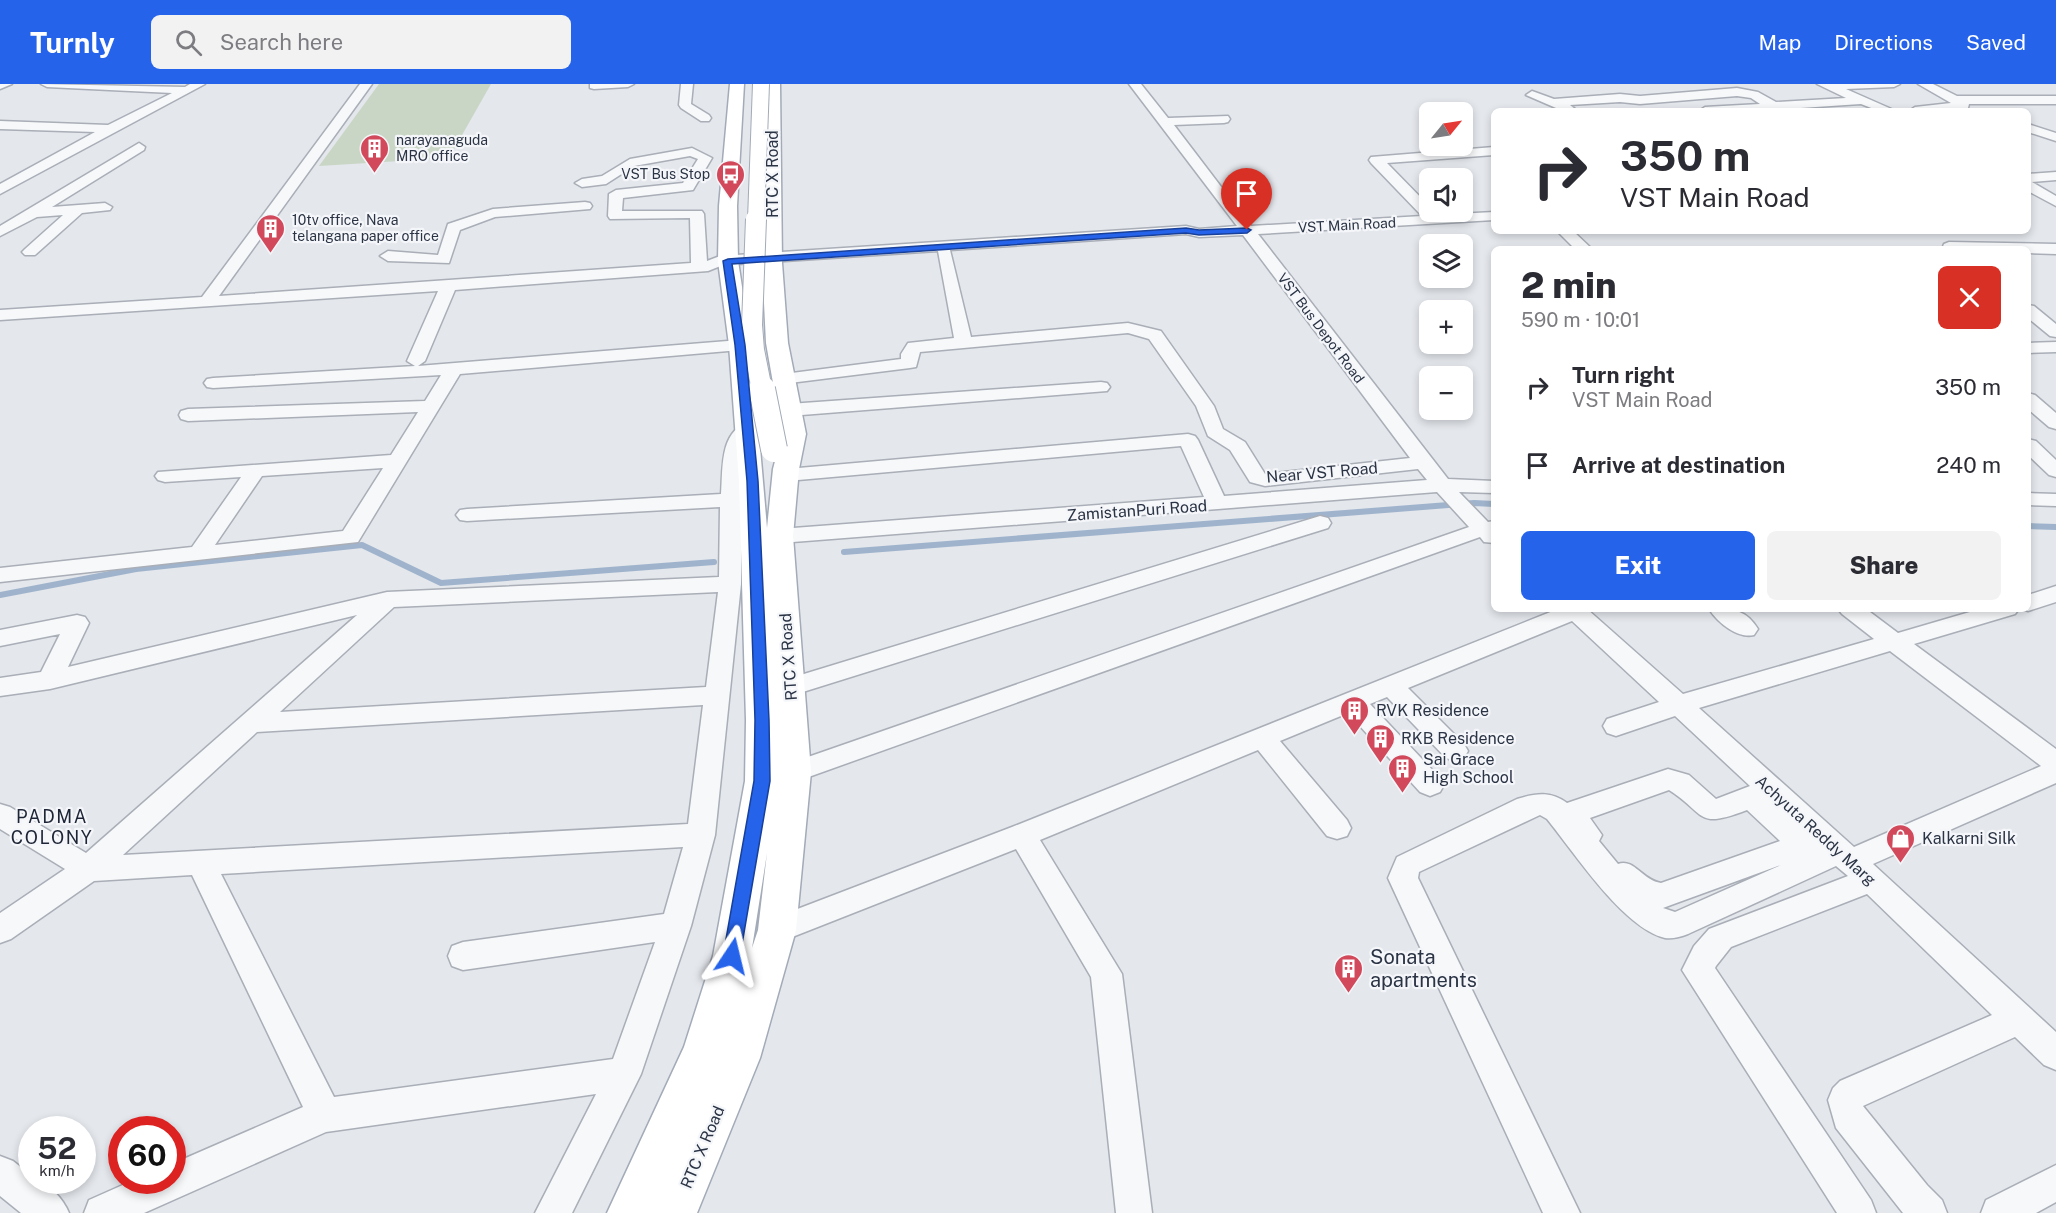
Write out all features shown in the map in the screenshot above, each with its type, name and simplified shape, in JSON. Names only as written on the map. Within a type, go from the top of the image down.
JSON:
[{"type":"main road","name":"RTC X Road","points":[[630,1213],[722,1054],[777,930],[794,772],[774,456],[712,263],[728,221],[737,84]]},
{"type":"main road","name":"RTC X Road","points":[[728,221],[741,213],[747,84]]},
{"type":"main road","points":[[761,84],[752,325],[754,350],[774,456]]},
{"type":"main road","name":"RTC X Road","points":[[674,1213],[722,1054],[732,956],[762,781],[755,538],[774,456],[794,434],[777,344],[772,261],[773,84]]},
{"type":"street","points":[[0,86],[6,84]]},
{"type":"street","points":[[47,84],[188,90]]},
{"type":"street","points":[[9,186],[106,131],[199,84]]},
{"type":"street","points":[[9,186],[215,84]]},
{"type":"street","points":[[207,301],[366,84]]},
{"type":"street","points":[[594,86],[628,84]]},
{"type":"street","points":[[687,84],[686,105],[705,118]]},
{"type":"street","name":"VST Bus Depot Road","points":[[1135,84],[1328,339],[1446,489]]},
{"type":"street","points":[[1694,84],[1739,108],[1862,100]]},
{"type":"street","points":[[1826,85],[1894,84]]},
{"type":"street","points":[[1924,84],[1964,105],[1940,108]]},
{"type":"street","points":[[1826,85],[1882,108]]},
{"type":"street","points":[[1554,103],[1620,98],[1640,100],[1737,92],[1754,95],[1773,106]]},
{"type":"street","points":[[1532,95],[1566,108]]},
{"type":"street","points":[[1640,100],[1654,108]]},
{"type":"street","points":[[1957,100],[2056,100]]},
{"type":"street","points":[[2033,101],[2048,112]]},
{"type":"street","points":[[131,106],[154,107]]},
{"type":"street","points":[[46,127],[66,116]]},
{"type":"street","points":[[1165,122],[1224,119]]},
{"type":"street","points":[[2,127],[106,131]]},
{"type":"street","points":[[2,127],[106,131]]},
{"type":"street","points":[[2031,129],[2056,137]]},
{"type":"street","points":[[0,232],[86,182],[140,147]]},
{"type":"street","points":[[1419,204],[1376,160],[1491,151]]},
{"type":"street","points":[[582,183],[606,180],[630,163],[692,152],[705,158],[688,187],[616,194],[615,216],[697,214],[712,263]]},
{"type":"street","points":[[2031,180],[2056,176]]},
{"type":"street","points":[[2031,180],[2056,196]]},
{"type":"street","points":[[2031,180],[2056,202]]},
{"type":"street","points":[[9,186],[51,182],[86,182]]},
{"type":"street","points":[[388,256],[444,260],[453,227],[493,213],[585,206]]},
{"type":"street","points":[[34,213],[105,207]]},
{"type":"street","points":[[30,252],[77,210]]},
{"type":"street","name":"VST Main Road","points":[[1473,217],[1491,216]]},
{"type":"street","name":"VST Main Road","points":[[772,261],[1186,230],[1199,233],[1419,221]]},
{"type":"street","name":"VST Main Road","points":[[0,315],[449,285],[712,263],[944,253],[1191,237],[1199,233]]},
{"type":"street","points":[[1567,234],[1581,246]]},
{"type":"street","points":[[1960,234],[1980,246]]},
{"type":"street","points":[[2031,249],[2056,249]]},
{"type":"street","points":[[782,379],[895,367],[910,363],[910,354],[914,347],[963,341],[944,253]]},
{"type":"street","points":[[416,361],[449,285]]},
{"type":"street","points":[[2031,312],[2056,332]]},
{"type":"street","name":"Near VST Road","points":[[963,341],[1128,328],[1155,335],[1205,406],[1215,432],[1238,446],[1257,478],[1265,480],[1424,462]]},
{"type":"street","points":[[213,383],[454,369],[740,345]]},
{"type":"street","points":[[2031,348],[2056,347]]},
{"type":"street","points":[[0,575],[350,537],[454,369]]},
{"type":"street","points":[[789,410],[1101,387]]},
{"type":"street","points":[[2031,402],[2056,423]]},
{"type":"street","points":[[188,415],[433,406]]},
{"type":"street","points":[[553,1213],[624,1074],[676,926],[701,835],[730,584],[731,500],[736,441],[774,456],[1188,440],[1218,504]]},
{"type":"street","points":[[2031,445],[2056,445]]},
{"type":"street","points":[[2031,448],[2056,471]]},
{"type":"street","points":[[165,476],[396,461]]},
{"type":"street","points":[[198,554],[255,471]]},
{"type":"street","name":"ZamistanPuri Road","points":[[780,536],[1218,504],[1491,487]]},
{"type":"street","points":[[794,772],[1484,527],[1446,489]]},
{"type":"street","points":[[467,515],[731,500]]},
{"type":"street","points":[[790,687],[1320,523]]},
{"type":"street","points":[[0,687],[50,680],[387,600],[730,584]]},
{"type":"street","points":[[2031,602],[2056,594]]},
{"type":"street","points":[[0,930],[88,869],[387,600]]},
{"type":"street","points":[[777,930],[1022,835],[1569,612]]},
{"type":"street","name":"Achyuta Reddy Marg","points":[[1576,612],[1678,705],[1761,793],[1838,855],[2056,1054]]},
{"type":"street","points":[[1725,612],[1746,629]]},
{"type":"street","points":[[1854,612],[2056,763]]},
{"type":"street","points":[[1616,726],[1678,705],[1997,612]]},
{"type":"street","points":[[0,638],[76,623],[50,680]]},
{"type":"street","points":[[1391,686],[1455,751]]},
{"type":"street","points":[[251,723],[718,695]]},
{"type":"street","points":[[1353,701],[1430,785]]},
{"type":"street","points":[[1263,738],[1337,828]]},
{"type":"street","points":[[1562,1213],[1403,878],[1407,865],[1527,807],[1541,803],[1549,804],[1635,906],[1666,925],[1677,925],[1838,855],[2056,771]]},
{"type":"street","points":[[1761,793],[1717,810],[1707,807],[1679,782],[1668,779],[1574,812],[1576,821],[1634,886],[1641,892],[1652,895],[1661,896],[1838,855]]},
{"type":"street","points":[[0,815],[88,869],[701,835]]},
{"type":"street","points":[[1022,835],[1106,974],[1134,1213]]},
{"type":"street","points":[[1838,855],[1720,939],[1705,956],[1698,970],[1858,1213]]},
{"type":"street","points":[[201,863],[325,1115]]},
{"type":"street","points":[[1677,925],[1705,956]]},
{"type":"street","points":[[463,957],[676,926]]},
{"type":"street","points":[[1929,1213],[1914,1198],[1848,1116],[1845,1100],[1852,1093],[2019,1019]]},
{"type":"street","points":[[102,1213],[325,1115],[624,1074]]},
{"type":"street","points":[[0,1174],[51,1213]]},
{"type":"street","points":[[1999,1213],[2056,1183]]},
{"type":"green space","points":[[379,84],[491,84],[449,158],[319,166]]},
{"type":"waterway","points":[[844,552],[1474,503],[1491,504]]},
{"type":"waterway","points":[[2031,526],[2056,527]]},
{"type":"waterway","points":[[0,595],[136,569],[362,545],[441,583],[714,562]]},
{"type":"place","name":"narayanaguda MRO office","points":[[375,174]]},
{"type":"place","name":"VST Bus Stop","points":[[731,200]]},
{"type":"place","name":"10tv office, Nava telangana paper office","points":[[271,254]]},
{"type":"place","name":"RVK Residence","points":[[1355,736]]},
{"type":"place","name":"RKB Residence","points":[[1380,764]]},
{"type":"place","name":"Sai Grace High School","points":[[1402,794]]},
{"type":"place","name":"Kalkarni Silk","points":[[1901,864]]},
{"type":"place","name":"Sonata apartments","points":[[1349,994]]},
{"type":"district","name":"PADMA COLONY","points":[[52,827]]},
{"type":"route","points":[[732,956],[762,781],[762,720],[752,481],[740,345],[728,261],[1186,230],[1199,233],[1247,230]]}]
